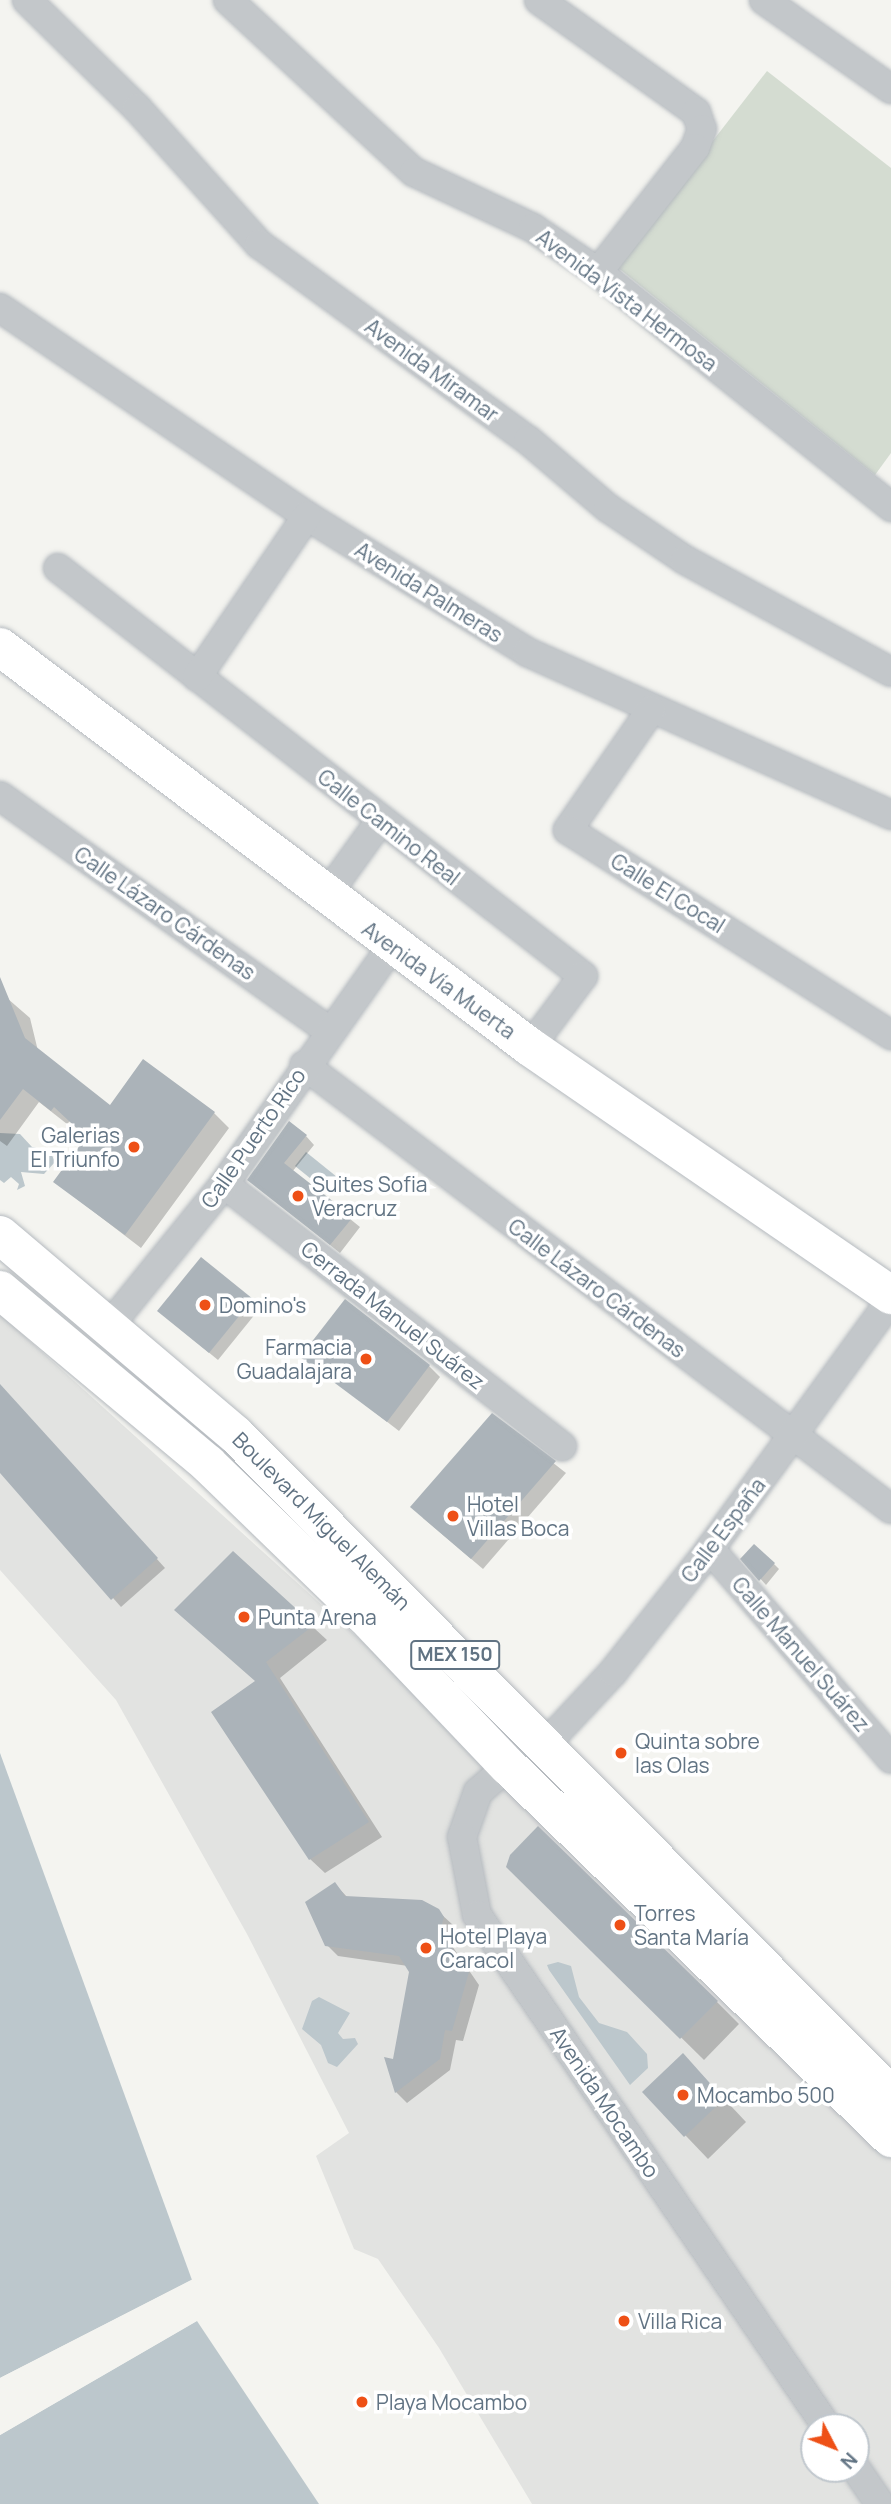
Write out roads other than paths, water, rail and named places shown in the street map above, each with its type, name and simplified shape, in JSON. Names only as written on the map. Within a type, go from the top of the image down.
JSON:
[{"type":"main road","name":"Avenida Vía Muerta","points":[[0,648],[391,947],[530,1047],[891,1295]]},
{"type":"main road","name":"Boulevard Miguel Alemán","points":[[0,1235],[110,1325],[236,1434],[379,1575],[542,1748],[891,2096]]},
{"type":"main road","name":"Boulevard Miguel Alemán","points":[[0,1290],[208,1464],[364,1615],[508,1766],[891,2138]]},
{"type":"street","name":"Avenida Miramar","points":[[27,0],[136,108],[259,244],[685,560],[891,672]]},
{"type":"street","points":[[539,0],[696,112],[702,129],[695,148],[598,272]]},
{"type":"street","points":[[764,0],[891,89]]},
{"type":"street","name":"Avenida Vista Hermosa","points":[[234,2],[414,172],[533,228],[598,272],[891,507]]},
{"type":"street","name":"Avenida Palmeras","points":[[0,308],[307,516],[527,652],[651,710],[790,767],[891,815]]},
{"type":"street","points":[[197,677],[307,516]]},
{"type":"street","name":"Calle Camino Real","points":[[58,568],[380,821],[583,976],[530,1047]]},
{"type":"street","name":"Calle El Cocal","points":[[651,710],[568,830],[891,1035]]},
{"type":"street","name":"Calle Lázaro Cárdenas","points":[[0,796],[329,1031]]},
{"type":"street","points":[[326,896],[380,821]]},
{"type":"street","name":"Calle Puerto Rico","points":[[110,1325],[224,1184],[304,1065],[391,947]]},
{"type":"street","name":"Calle Lázaro Cárdenas","points":[[304,1065],[891,1509]]},
{"type":"street","name":"Cerrada Manuel Suárez","points":[[224,1184],[562,1446]]},
{"type":"street","name":"Calle España","points":[[542,1748],[613,1672],[710,1549],[891,1300]]},
{"type":"street","name":"Calle Manuel Suárez","points":[[710,1549],[891,1759]]},
{"type":"street","name":"Avenida Mocambo","points":[[508,1766],[478,1792],[462,1837],[477,1915],[817,2413]]},
{"type":"street","points":[[866,2483],[880,2504]]},
{"type":"place","name":"Galerias El Triunfo","points":[[134,1147]]},
{"type":"place","name":"Suites Sofia Veracruz","points":[[298,1196]]},
{"type":"place","name":"Domino's","points":[[205,1305]]},
{"type":"place","name":"Farmacia Guadalajara","points":[[366,1359]]},
{"type":"place","name":"Hotel Villas Boca","points":[[453,1516]]},
{"type":"place","name":"Punta Arena","points":[[244,1617]]},
{"type":"place","name":"Quinta sobre las Olas","points":[[621,1753]]},
{"type":"place","name":"Torres Santa María","points":[[620,1925]]},
{"type":"place","name":"Hotel Playa Caracol","points":[[426,1948]]},
{"type":"place","name":"Mocambo 500","points":[[683,2095]]},
{"type":"place","name":"Villa Rica","points":[[624,2321]]},
{"type":"place","name":"Playa Mocambo","points":[[362,2402]]}]
